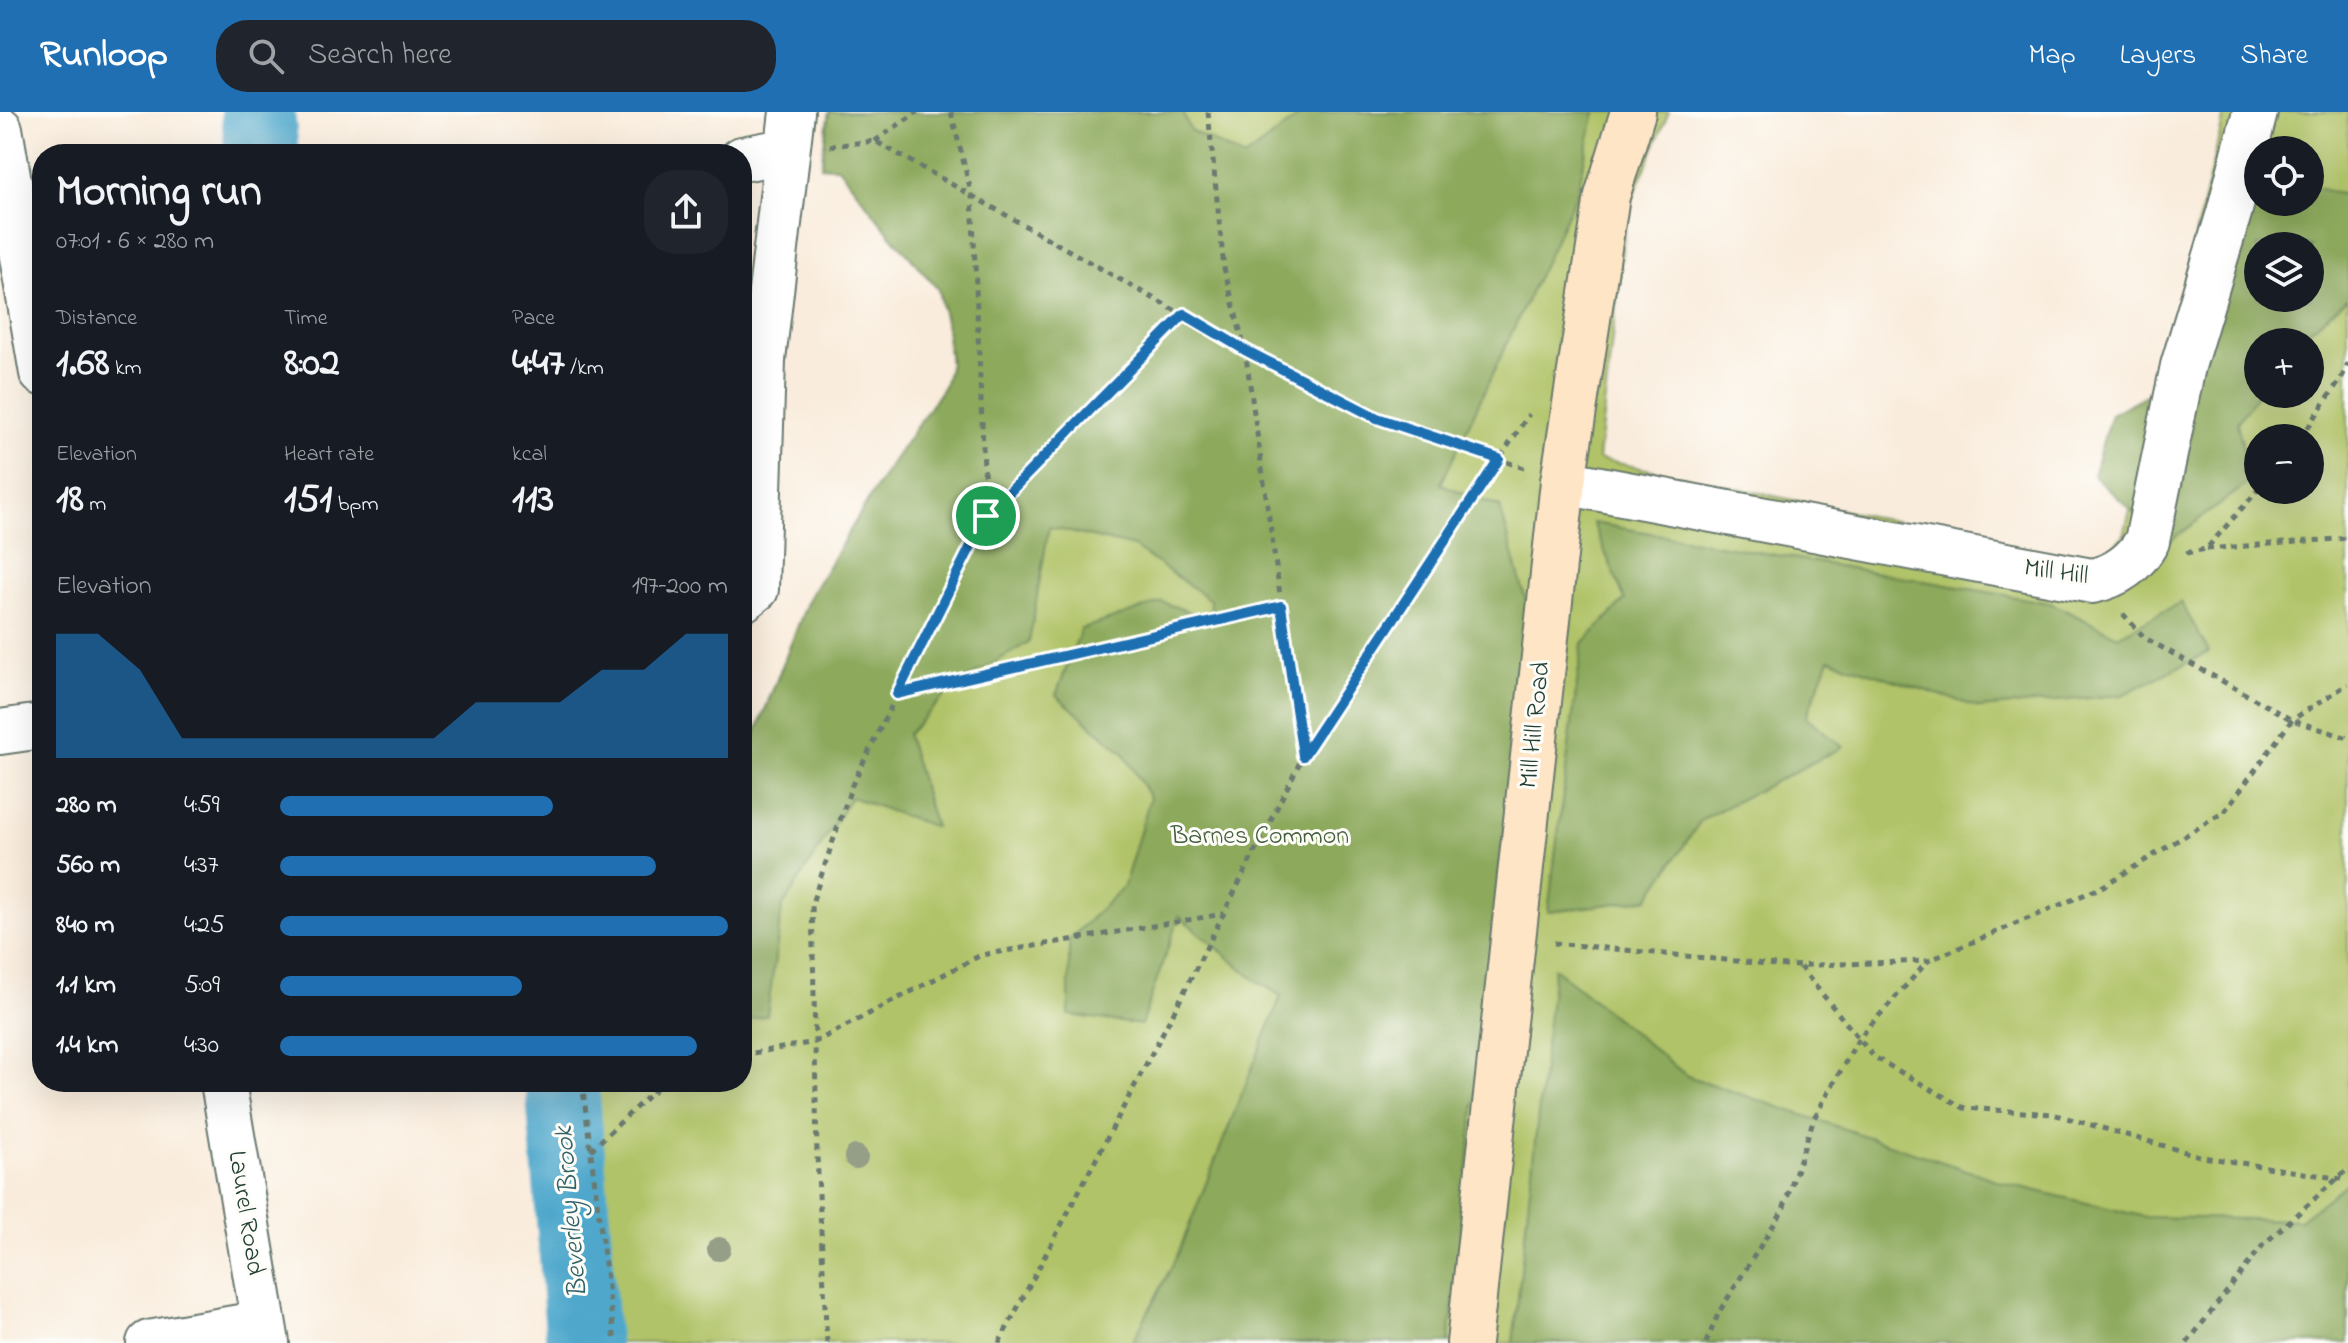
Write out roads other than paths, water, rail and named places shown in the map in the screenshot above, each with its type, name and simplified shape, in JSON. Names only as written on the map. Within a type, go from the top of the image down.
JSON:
[{"type":"main road","name":"Mill Hill Road","points":[[1469,1343],[1563,482],[1607,196],[1633,112]]},
{"type":"street","name":"Mill Hill","points":[[1563,482],[2110,572],[2141,551],[2147,541],[2183,366],[2241,172],[2255,112]]},
{"type":"street","points":[[0,129],[32,270]]},
{"type":"street","points":[[752,153],[788,132]]},
{"type":"street","points":[[752,592],[756,589],[763,360],[788,132]]},
{"type":"street","points":[[0,732],[32,727]]},
{"type":"street","name":"Laurel Road","points":[[225,1092],[265,1333]]},
{"type":"street","points":[[149,1343],[265,1333]]},
{"type":"waterway","name":"Beverley Brook","points":[[258,112],[261,144]]},
{"type":"waterway","name":"Beverley Brook","points":[[563,1092],[583,1343]]},
{"type":"park label","name":"Barnes Common","points":[[1260,837]]}]
